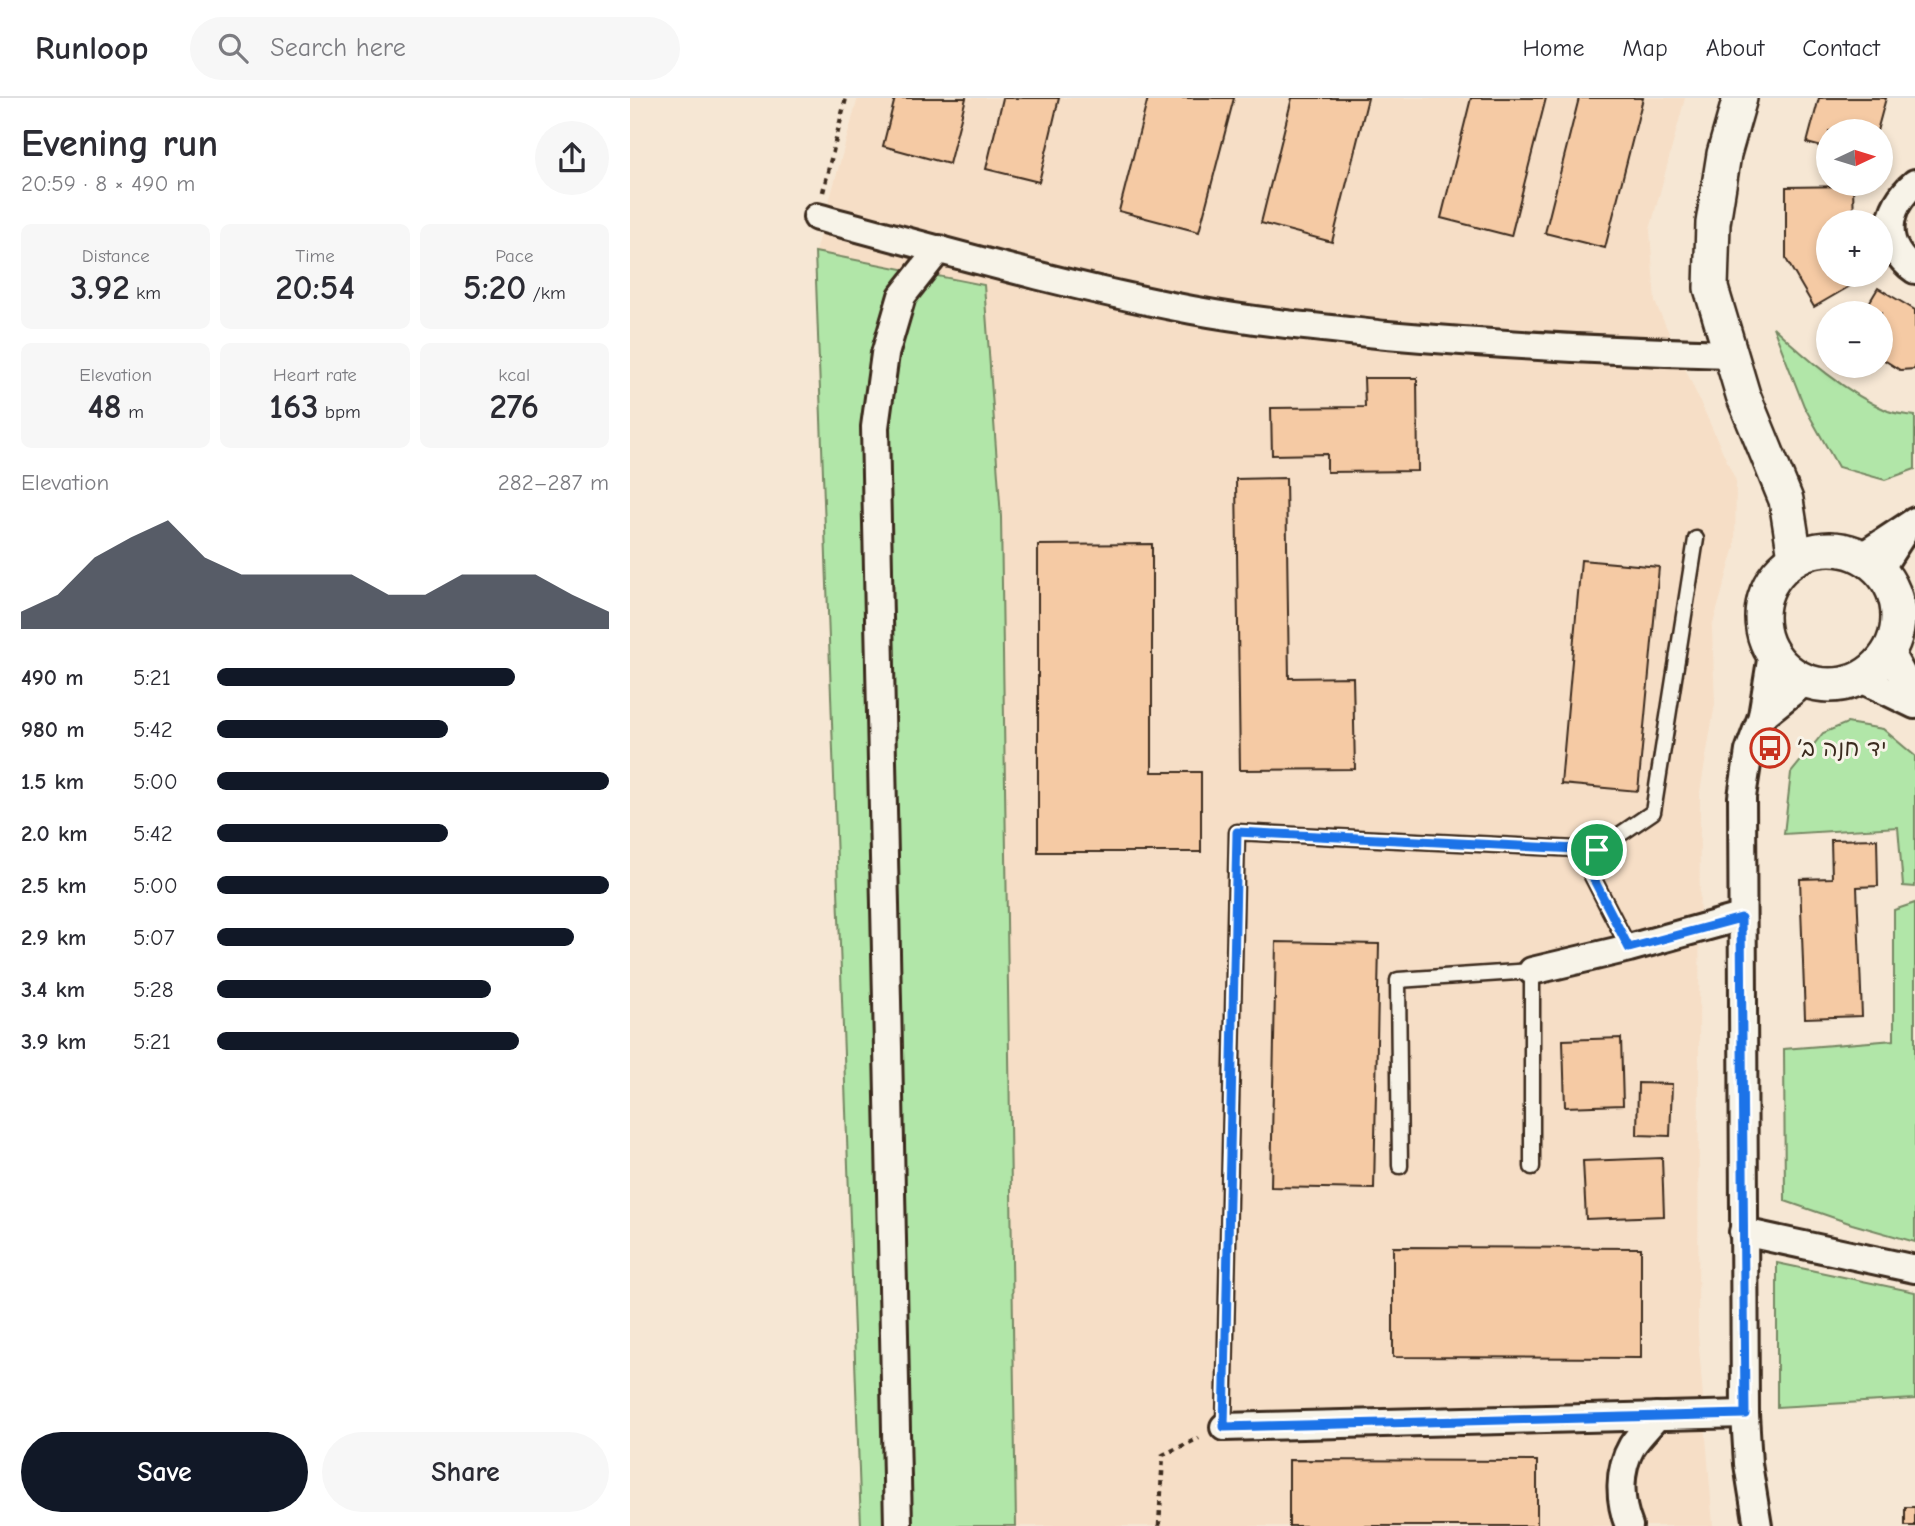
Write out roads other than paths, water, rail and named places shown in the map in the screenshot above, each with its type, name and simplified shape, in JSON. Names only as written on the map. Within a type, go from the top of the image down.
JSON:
[{"type":"street","points":[[1740,98],[1724,154],[1713,223],[1711,288],[1743,395],[1786,500],[1795,557]]},
{"type":"street","points":[[1915,183],[1903,194],[1894,208],[1891,225],[1893,242],[1900,257],[1915,270]]},
{"type":"street","points":[[817,217],[1042,277],[1193,310],[1310,327],[1588,350],[1731,354]]},
{"type":"street","points":[[898,1526],[874,427],[885,354],[902,296],[939,249]]},
{"type":"street","points":[[1786,500],[1827,548]]},
{"type":"street","points":[[1871,562],[1911,525]]},
{"type":"street","points":[[1827,548],[1840,548],[1871,562],[1893,589],[1898,612],[1896,635],[1889,651],[1870,673],[1850,683],[1828,686],[1806,681],[1787,670],[1772,654],[1763,634],[1761,612],[1766,590],[1778,571],[1795,557],[1827,548]]},
{"type":"street","points":[[1889,651],[1915,698]]},
{"type":"street","points":[[1758,1526],[1748,1464],[1745,1414],[1742,797],[1749,751],[1762,716],[1772,654]]},
{"type":"street","points":[[1859,678],[1915,705]]},
{"type":"street","points":[[1762,716],[1806,681]]},
{"type":"street","points":[[1532,971],[1741,918]]},
{"type":"street","points":[[1743,1232],[1915,1269]]},
{"type":"street","points":[[1224,1427],[1745,1414]]},
{"type":"street","points":[[1629,1526],[1621,1507],[1622,1477],[1632,1447],[1657,1416]]},
{"type":"lane","points":[[1224,1427],[1237,832],[1597,850],[1653,812],[1696,539]]},
{"type":"lane","points":[[1597,850],[1591,874],[1629,948]]},
{"type":"lane","points":[[1400,1166],[1398,980],[1532,971],[1532,1167]]},
{"type":"place","name":"יד חנה ב׳","points":[[1770,748]]}]
